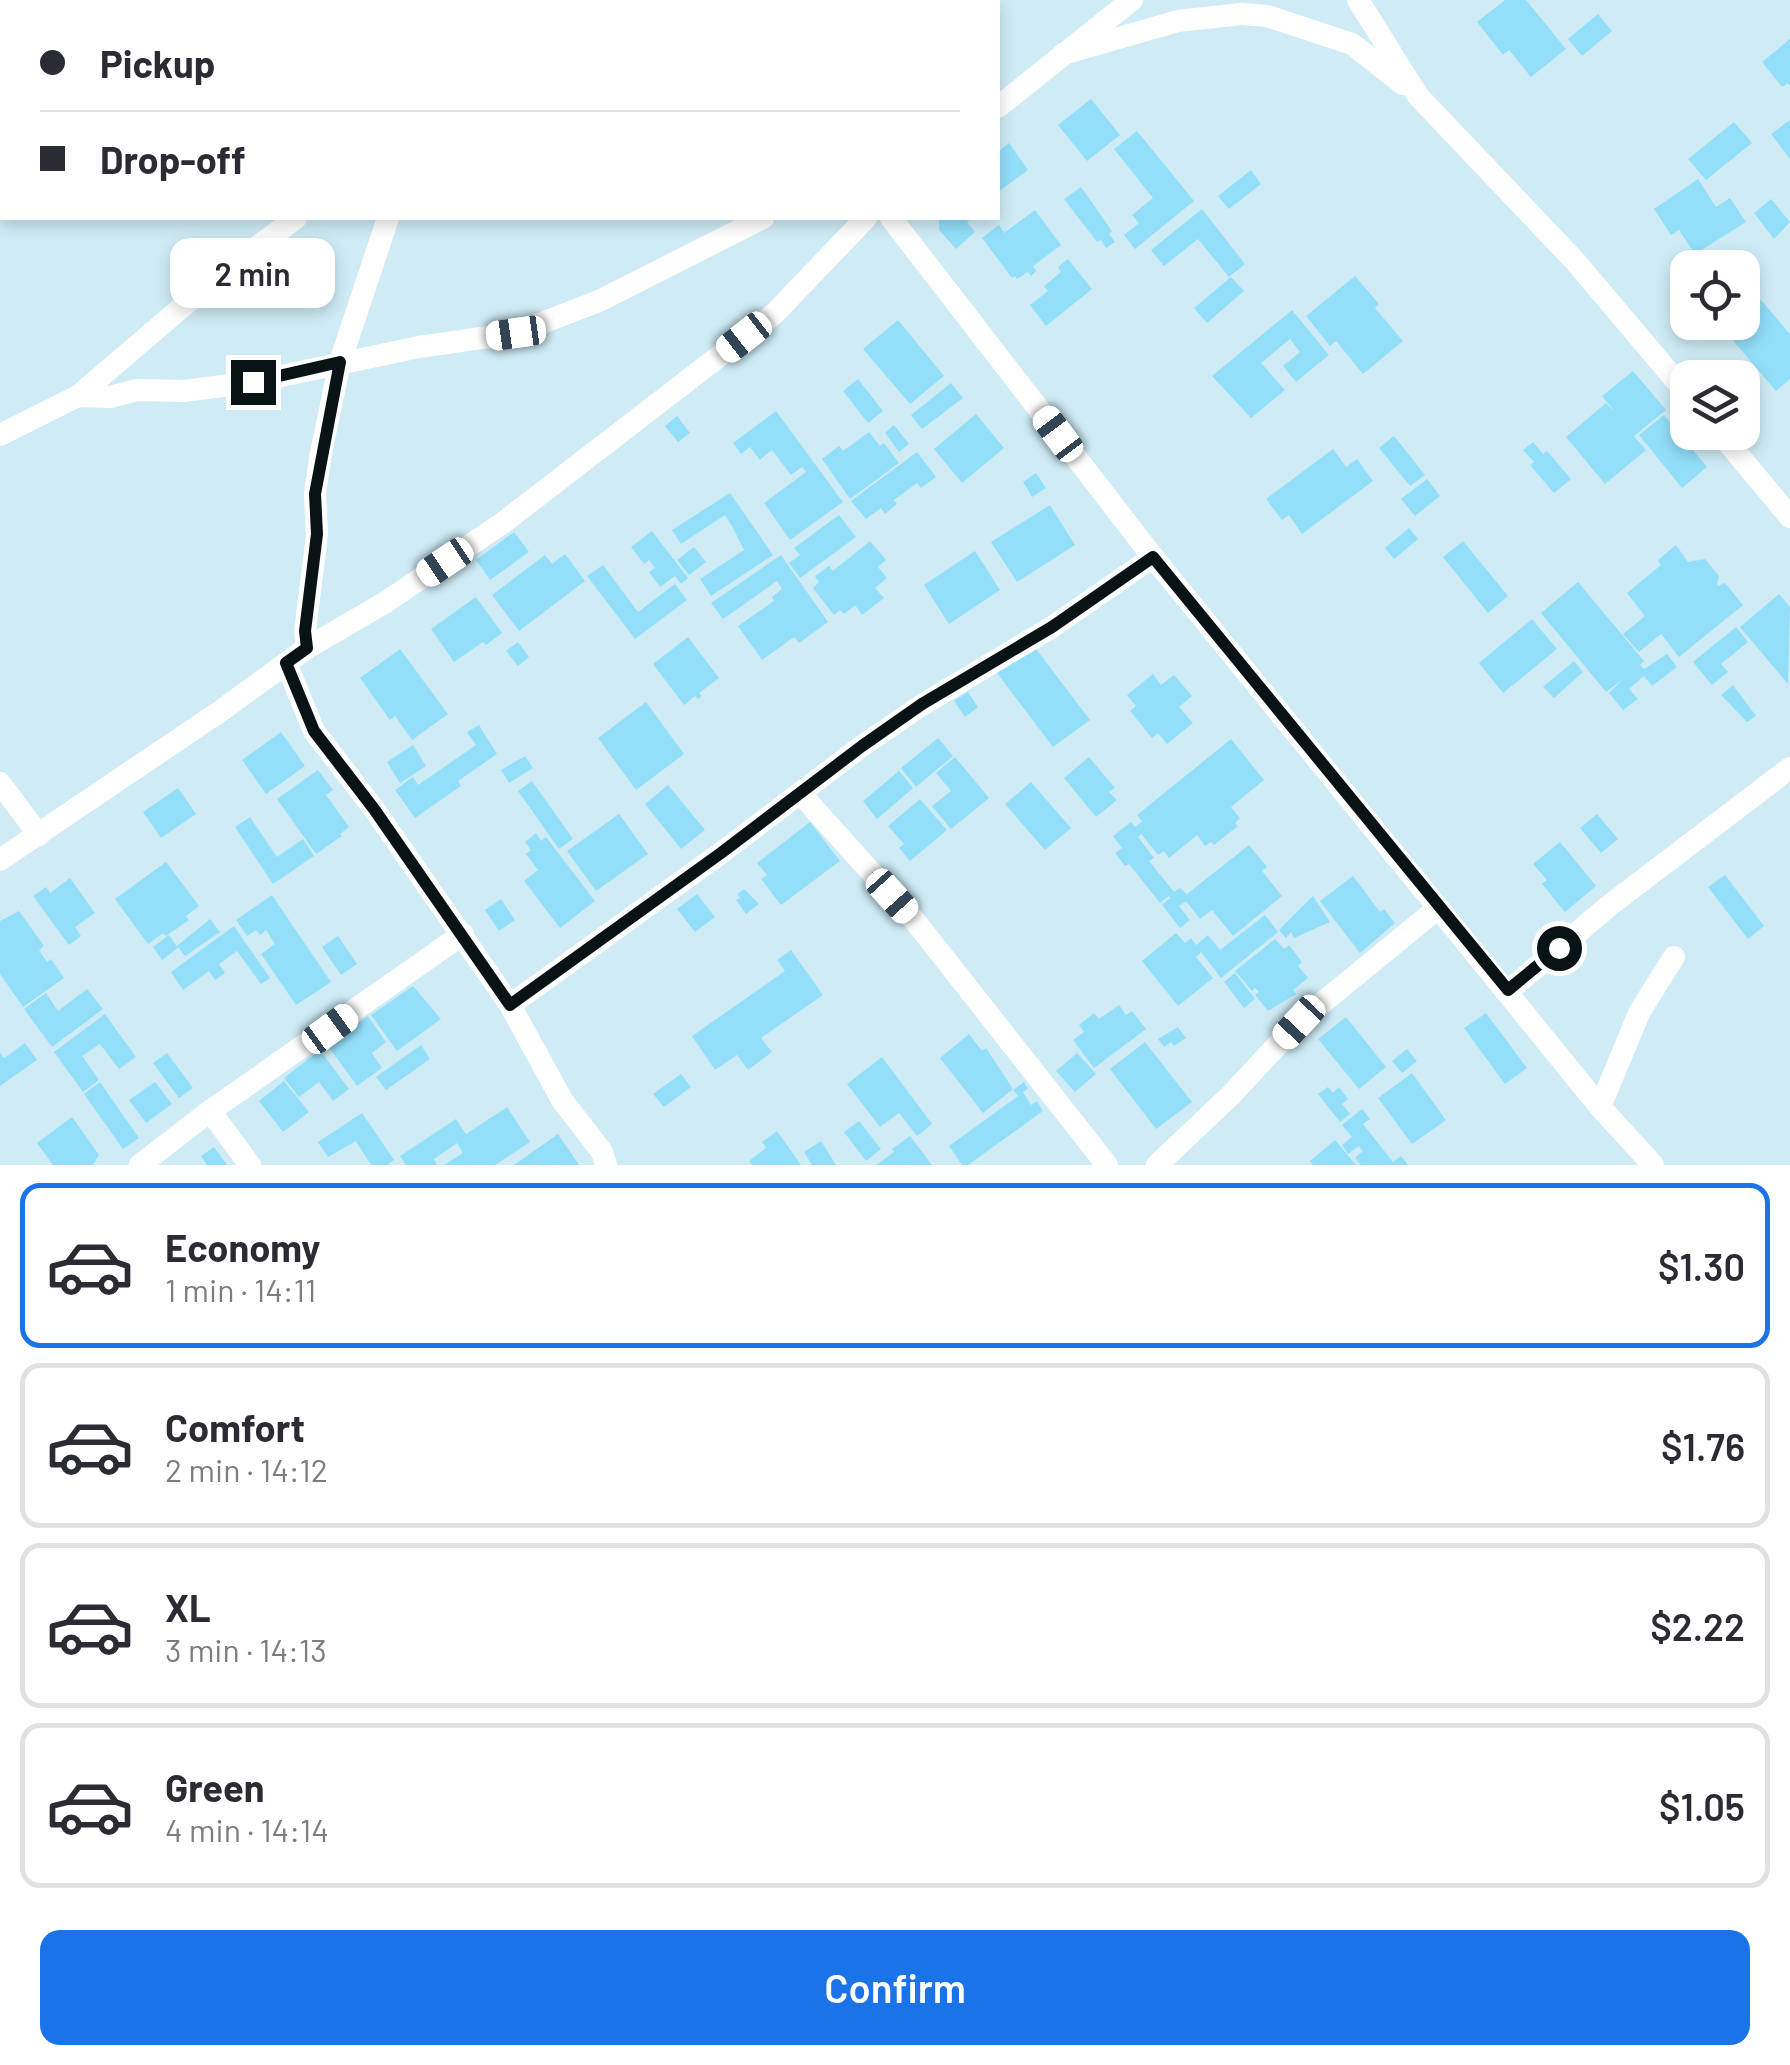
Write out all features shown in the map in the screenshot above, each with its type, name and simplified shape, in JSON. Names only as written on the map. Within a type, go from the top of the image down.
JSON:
[{"type":"street","points":[[1000,105],[1132,0]]},
{"type":"street","points":[[1358,0],[1418,96]]},
{"type":"street","points":[[1064,54],[1178,21],[1241,14],[1268,16],[1352,44],[1418,96],[1574,260],[1670,373]]},
{"type":"street","points":[[0,435],[78,396],[222,274],[293,220]]},
{"type":"street","points":[[307,648],[305,631],[317,534],[315,494],[340,362],[387,220]]},
{"type":"street","points":[[78,396],[110,397],[138,390],[184,391],[253,382],[340,362],[516,333],[599,301],[759,220]]},
{"type":"street","points":[[0,860],[307,648],[386,602],[549,488],[774,314],[864,220]]},
{"type":"street","points":[[893,220],[1153,557],[1600,1107],[1653,1165]]},
{"type":"street","points":[[1734,450],[1790,517]]},
{"type":"street","points":[[510,1005],[922,704],[1052,627],[1153,557]]},
{"type":"street","points":[[286,663],[314,731],[510,1005],[562,1100],[602,1152],[606,1165]]},
{"type":"street","points":[[1508,990],[1790,768]]},
{"type":"street","points":[[0,784],[39,835]]},
{"type":"street","points":[[800,793],[916,921],[1107,1165]]},
{"type":"street","points":[[1158,1165],[1299,1022],[1438,908]]},
{"type":"street","points":[[140,1165],[210,1110],[462,934]]},
{"type":"street","points":[[1600,1107],[1640,1011],[1674,958]]},
{"type":"street","points":[[210,1110],[250,1165]]},
{"type":"building","points":[[1505,0],[1526,0],[1566,49],[1531,77],[1509,50],[1503,55],[1477,22]]},
{"type":"building","points":[[1598,14],[1612,31],[1582,56],[1568,39]]},
{"type":"building","points":[[1790,39],[1790,86],[1788,83],[1782,87],[1762,62]]},
{"type":"building","points":[[1091,99],[1120,135],[1087,161],[1058,125]]},
{"type":"building","points":[[1790,120],[1790,159],[1771,134]]},
{"type":"building","points":[[1734,122],[1752,143],[1706,180],[1688,159]]},
{"type":"building","points":[[1137,131],[1194,201],[1135,249],[1124,235],[1139,223],[1132,215],[1153,198],[1114,149]]},
{"type":"building","points":[[1009,143],[1028,170],[1000,191],[1000,150]]},
{"type":"building","points":[[1251,170],[1261,184],[1229,209],[1218,196]]},
{"type":"building","points":[[1698,179],[1716,207],[1730,198],[1746,222],[1701,250],[1692,250],[1679,230],[1671,235],[1654,209]]},
{"type":"building","points":[[1081,187],[1112,231],[1109,234],[1115,242],[1106,248],[1064,199]]},
{"type":"building","points":[[1771,199],[1790,222],[1774,239],[1754,213]]},
{"type":"building","points":[[1202,209],[1245,264],[1229,277],[1198,239],[1164,266],[1151,250]]},
{"type":"building","points":[[1035,210],[1061,245],[1033,266],[1036,271],[1031,276],[1028,272],[1012,278],[982,238],[999,225],[1004,233]]},
{"type":"building","points":[[939,220],[970,220],[967,222],[975,232],[956,249],[939,230]]},
{"type":"building","points":[[1068,259],[1092,289],[1046,326],[1030,305],[1048,291],[1044,286],[1061,272],[1058,267]]},
{"type":"building","points":[[1355,276],[1403,341],[1363,374],[1336,341],[1330,346],[1306,316]]},
{"type":"building","points":[[1231,277],[1244,291],[1207,323],[1194,308]]},
{"type":"building","points":[[1760,301],[1790,334],[1790,379],[1776,391],[1760,372],[1760,360],[1750,360],[1733,340],[1760,340]]},
{"type":"building","points":[[1292,310],[1329,355],[1296,382],[1283,366],[1300,352],[1290,339],[1261,363],[1285,390],[1251,418],[1212,376]]},
{"type":"building","points":[[898,320],[944,376],[910,404],[863,349]]},
{"type":"building","points":[[1633,371],[1666,410],[1634,436],[1646,450],[1605,484],[1566,437],[1606,403],[1615,412],[1602,396]]},
{"type":"building","points":[[858,379],[883,411],[868,423],[843,391]]},
{"type":"building","points":[[951,383],[963,398],[922,429],[911,415]]},
{"type":"building","points":[[776,411],[843,502],[790,540],[764,503],[806,472],[802,467],[791,475],[772,450],[760,460],[750,447],[741,454],[733,443]]},
{"type":"building","points":[[976,414],[1004,448],[962,483],[934,449]]},
{"type":"building","points":[[1664,415],[1670,422],[1670,450],[1693,450],[1707,467],[1682,488],[1639,435]]},
{"type":"building","points":[[677,416],[690,433],[678,442],[665,426]]},
{"type":"building","points":[[894,425],[909,444],[899,452],[885,433]]},
{"type":"building","points":[[869,432],[880,446],[884,443],[899,463],[850,499],[822,459],[839,446],[843,451]]},
{"type":"building","points":[[1394,436],[1425,475],[1410,486],[1379,448]]},
{"type":"building","points":[[1533,442],[1543,454],[1547,451],[1571,479],[1554,493],[1530,465],[1534,462],[1523,450]]},
{"type":"building","points":[[1333,449],[1346,467],[1357,459],[1373,481],[1302,534],[1289,515],[1282,520],[1266,499]]},
{"type":"building","points":[[917,452],[936,477],[921,488],[917,483],[894,500],[897,504],[885,514],[881,508],[866,519],[851,501]]},
{"type":"building","points":[[1036,473],[1046,488],[1032,497],[1023,482]]},
{"type":"building","points":[[1427,479],[1440,496],[1415,516],[1401,499]]},
{"type":"building","points":[[730,493],[773,555],[711,596],[700,579],[744,550],[733,528],[725,515],[681,544],[672,530]]},
{"type":"building","points":[[1050,505],[1075,545],[1017,582],[991,542]]},
{"type":"building","points":[[839,515],[856,537],[800,578],[789,563],[800,555],[794,548]]},
{"type":"building","points":[[1409,528],[1418,539],[1394,559],[1385,548]]},
{"type":"building","points":[[652,531],[688,578],[681,584],[675,576],[660,587],[649,572],[655,568],[649,560],[644,564],[631,547]]},
{"type":"building","points":[[514,532],[529,552],[490,580],[476,560]]},
{"type":"building","points":[[870,541],[886,560],[878,567],[887,578],[875,588],[884,598],[862,615],[855,605],[844,614],[840,610],[834,615],[813,588],[819,582],[815,576],[829,566],[833,571]]},
{"type":"building","points":[[1463,541],[1508,596],[1488,613],[1443,557]]},
{"type":"building","points":[[1676,545],[1688,562],[1705,559],[1719,576],[1717,586],[1725,583],[1743,605],[1679,657],[1661,634],[1639,652],[1623,634],[1645,616],[1627,593],[1661,565],[1658,560]]},
{"type":"building","points":[[694,547],[706,562],[689,575],[677,560]]},
{"type":"building","points":[[975,551],[1000,590],[949,624],[924,585]]},
{"type":"building","points":[[565,554],[585,581],[519,631],[492,595],[545,555],[552,564]]},
{"type":"building","points":[[781,555],[828,622],[799,643],[794,637],[762,660],[738,626],[774,601],[772,597],[782,589],[777,581],[723,619],[711,603]]},
{"type":"building","points":[[603,565],[638,612],[675,584],[687,600],[635,639],[587,576]]},
{"type":"building","points":[[1578,582],[1644,661],[1640,665],[1644,669],[1667,654],[1677,667],[1652,686],[1644,676],[1629,689],[1638,699],[1623,710],[1609,693],[1622,680],[1606,692],[1541,613]]},
{"type":"building","points":[[1779,594],[1790,607],[1788,684],[1740,627]]},
{"type":"building","points":[[476,597],[502,633],[454,662],[431,629]]},
{"type":"building","points":[[1532,619],[1557,649],[1503,693],[1479,663]]},
{"type":"building","points":[[1736,627],[1748,642],[1721,664],[1728,672],[1712,685],[1693,662]]},
{"type":"building","points":[[688,637],[719,678],[699,693],[702,696],[695,696],[684,705],[653,664]]},
{"type":"building","points":[[518,642],[529,657],[518,666],[506,651]]},
{"type":"building","points":[[1033,645],[1090,720],[1053,747],[997,673]]},
{"type":"building","points":[[400,649],[448,714],[412,740],[395,716],[390,720],[360,678]]},
{"type":"building","points":[[1574,661],[1583,672],[1554,698],[1543,687]]},
{"type":"building","points":[[1153,674],[1161,685],[1174,675],[1192,696],[1179,707],[1193,723],[1167,744],[1158,733],[1152,738],[1130,711],[1136,706],[1127,695]]},
{"type":"building","points":[[1733,685],[1756,716],[1747,722],[1721,695]]},
{"type":"building","points":[[968,692],[978,707],[965,717],[954,701]]},
{"type":"building","points":[[646,702],[684,754],[636,790],[598,738]]},
{"type":"building","points":[[479,725],[497,754],[458,781],[461,786],[415,818],[395,790],[413,777],[418,785],[476,745],[467,732]]},
{"type":"building","points":[[281,732],[305,766],[266,794],[242,760]]},
{"type":"building","points":[[938,738],[953,756],[916,787],[901,768]]},
{"type":"building","points":[[1231,739],[1264,780],[1231,807],[1240,818],[1235,823],[1238,826],[1214,845],[1211,842],[1205,846],[1197,835],[1169,858],[1164,851],[1158,855],[1141,834],[1138,837],[1154,858],[1149,861],[1174,892],[1180,888],[1187,894],[1249,845],[1267,867],[1262,871],[1282,896],[1233,936],[1212,910],[1200,919],[1186,901],[1179,906],[1190,920],[1180,928],[1162,905],[1169,896],[1160,903],[1129,864],[1125,866],[1115,853],[1122,848],[1113,836],[1131,822],[1135,827],[1142,821],[1137,815]]},
{"type":"building","points":[[413,745],[426,766],[400,783],[387,762]]},
{"type":"building","points":[[525,756],[533,768],[509,783],[501,770]]},
{"type":"building","points":[[955,757],[989,798],[951,829],[932,806],[951,791],[936,773]]},
{"type":"building","points":[[1089,757],[1115,788],[1109,792],[1117,800],[1096,817],[1064,778]]},
{"type":"building","points":[[318,770],[333,790],[326,795],[349,827],[316,854],[277,799]]},
{"type":"building","points":[[899,771],[913,788],[877,819],[863,801]]},
{"type":"building","points":[[532,781],[573,839],[559,849],[518,791]]},
{"type":"building","points":[[1031,782],[1071,828],[1045,850],[1005,804]]},
{"type":"building","points":[[668,785],[705,830],[681,849],[645,804]]},
{"type":"building","points":[[178,788],[196,814],[161,838],[143,812]]},
{"type":"building","points":[[920,799],[947,830],[910,861],[899,848],[904,844],[888,826]]},
{"type":"building","points":[[619,814],[648,854],[596,891],[567,851]]},
{"type":"building","points":[[1597,814],[1618,839],[1601,853],[1580,828]]},
{"type":"building","points":[[250,817],[277,857],[303,839],[314,856],[273,884],[235,827]]},
{"type":"building","points":[[810,822],[840,861],[781,905],[761,879],[767,875],[757,863]]},
{"type":"building","points":[[536,833],[541,841],[546,837],[595,901],[560,928],[524,881],[538,870],[526,854],[531,850],[525,842]]},
{"type":"building","points":[[1560,842],[1596,886],[1565,912],[1542,884],[1547,880],[1533,864]]},
{"type":"building","points":[[166,862],[199,906],[186,916],[189,920],[148,944],[115,899]]},
{"type":"building","points":[[1725,875],[1764,926],[1748,939],[1708,887]]},
{"type":"building","points":[[1353,876],[1380,912],[1384,909],[1395,923],[1360,953],[1320,901]]},
{"type":"building","points":[[70,878],[95,913],[75,927],[81,936],[69,945],[33,896],[46,887],[50,893]]},
{"type":"building","points":[[744,889],[759,904],[746,914],[736,900]]},
{"type":"building","points":[[697,894],[715,917],[695,932],[677,909]]},
{"type":"building","points":[[272,895],[331,982],[296,1005],[261,954],[275,944],[266,930],[260,935],[256,930],[247,936],[236,920]]},
{"type":"building","points":[[1313,896],[1330,922],[1294,938],[1291,932],[1286,938],[1279,930]]},
{"type":"building","points":[[501,899],[515,920],[499,931],[485,910]]},
{"type":"building","points":[[19,911],[44,946],[39,950],[47,962],[51,959],[64,978],[23,1007],[0,974],[0,921]]},
{"type":"building","points":[[1265,915],[1278,932],[1221,978],[1201,952],[1196,957],[1213,978],[1178,1006],[1142,961],[1176,933],[1185,943],[1191,938],[1196,945],[1208,935],[1220,950]]},
{"type":"building","points":[[210,919],[220,932],[185,956],[177,946]]},
{"type":"building","points":[[234,926],[270,978],[261,984],[237,951],[219,964],[225,973],[215,980],[209,971],[183,990],[171,972]]},
{"type":"building","points":[[169,935],[178,948],[162,960],[153,947]]},
{"type":"building","points":[[338,936],[357,964],[341,975],[322,947]]},
{"type":"building","points":[[1275,939],[1284,949],[1289,945],[1308,978],[1293,990],[1296,994],[1268,1011],[1255,995],[1259,992],[1255,988],[1252,991],[1235,971]]},
{"type":"building","points":[[791,950],[823,995],[761,1038],[772,1052],[748,1070],[737,1055],[715,1070],[692,1036],[785,971],[777,960]]},
{"type":"building","points":[[1235,973],[1255,999],[1244,1008],[1224,982]]},
{"type":"building","points":[[413,986],[441,1019],[397,1051],[371,1015]]},
{"type":"building","points":[[87,989],[103,1009],[52,1047],[24,1009],[46,993],[58,1011]]},
{"type":"building","points":[[1119,1005],[1126,1015],[1132,1011],[1146,1029],[1094,1068],[1073,1040],[1084,1032],[1079,1025],[1094,1013],[1099,1019]]},
{"type":"building","points":[[1486,1013],[1527,1068],[1505,1084],[1464,1028]]},
{"type":"building","points":[[105,1014],[136,1057],[119,1069],[100,1044],[82,1056],[99,1080],[83,1092],[54,1052]]},
{"type":"building","points":[[368,1016],[386,1042],[372,1053],[382,1068],[357,1086],[328,1046]]},
{"type":"building","points":[[1346,1017],[1386,1067],[1359,1089],[1318,1039]]},
{"type":"building","points":[[1178,1027],[1186,1038],[1164,1047],[1158,1039]]},
{"type":"building","points":[[969,1034],[982,1051],[986,1048],[1013,1089],[983,1113],[940,1058]]},
{"type":"building","points":[[1145,1042],[1192,1102],[1156,1129],[1110,1069]]},
{"type":"building","points":[[25,1043],[37,1060],[0,1086],[0,1053],[4,1058]]},
{"type":"building","points":[[421,1045],[430,1059],[386,1090],[376,1077]]},
{"type":"building","points":[[1407,1049],[1417,1061],[1402,1073],[1392,1061]]},
{"type":"building","points":[[320,1050],[349,1089],[333,1101],[319,1082],[299,1097],[284,1078]]},
{"type":"building","points":[[167,1053],[193,1088],[179,1098],[153,1063]]},
{"type":"building","points":[[1077,1053],[1096,1074],[1075,1092],[1056,1071]]},
{"type":"building","points":[[882,1057],[932,1124],[917,1136],[899,1113],[880,1127],[847,1084]]},
{"type":"building","points":[[1412,1073],[1446,1120],[1412,1144],[1378,1098]]},
{"type":"building","points":[[681,1074],[691,1087],[664,1107],[653,1094]]},
{"type":"building","points":[[284,1081],[309,1112],[283,1132],[259,1101]]},
{"type":"building","points":[[100,1082],[139,1138],[123,1149],[84,1094]]},
{"type":"building","points":[[155,1082],[172,1104],[146,1123],[129,1100]]},
{"type":"building","points":[[1024,1082],[1028,1088],[1023,1092],[1031,1105],[1037,1101],[1043,1111],[968,1165],[962,1165],[949,1146],[1018,1096],[1013,1090]]},
{"type":"building","points":[[1328,1087],[1333,1093],[1339,1087],[1348,1099],[1342,1104],[1350,1114],[1340,1122],[1318,1094]]},
{"type":"building","points":[[507,1107],[530,1142],[495,1165],[444,1165],[463,1153],[457,1143],[434,1159],[437,1165],[406,1165],[400,1156],[456,1119],[466,1134]]},
{"type":"building","points":[[1362,1109],[1370,1119],[1363,1124],[1393,1162],[1401,1156],[1408,1165],[1361,1165],[1355,1158],[1363,1151],[1359,1146],[1348,1154],[1342,1145],[1352,1137],[1342,1125]]},
{"type":"building","points":[[362,1113],[394,1160],[387,1165],[371,1165],[356,1141],[328,1157],[318,1142]]},
{"type":"building","points":[[72,1117],[99,1155],[93,1165],[53,1165],[37,1143]]},
{"type":"building","points":[[859,1121],[881,1149],[866,1161],[844,1132]]},
{"type":"building","points":[[777,1131],[801,1165],[752,1165],[749,1161],[766,1148],[762,1142]]},
{"type":"building","points":[[558,1134],[579,1165],[514,1165]]},
{"type":"building","points":[[910,1136],[932,1165],[876,1165],[894,1152],[892,1149]]},
{"type":"building","points":[[1335,1140],[1356,1165],[1313,1165],[1310,1161]]},
{"type":"building","points":[[821,1141],[836,1165],[812,1165],[804,1152]]},
{"type":"building","points":[[214,1147],[227,1165],[207,1165],[201,1156]]},
{"type":"route","points":[[253,382],[340,362],[315,494],[317,534],[305,631],[307,648],[286,663],[314,731],[374,809],[510,1005],[922,704],[1052,627],[1153,557],[1508,990],[1559,948]]}]
